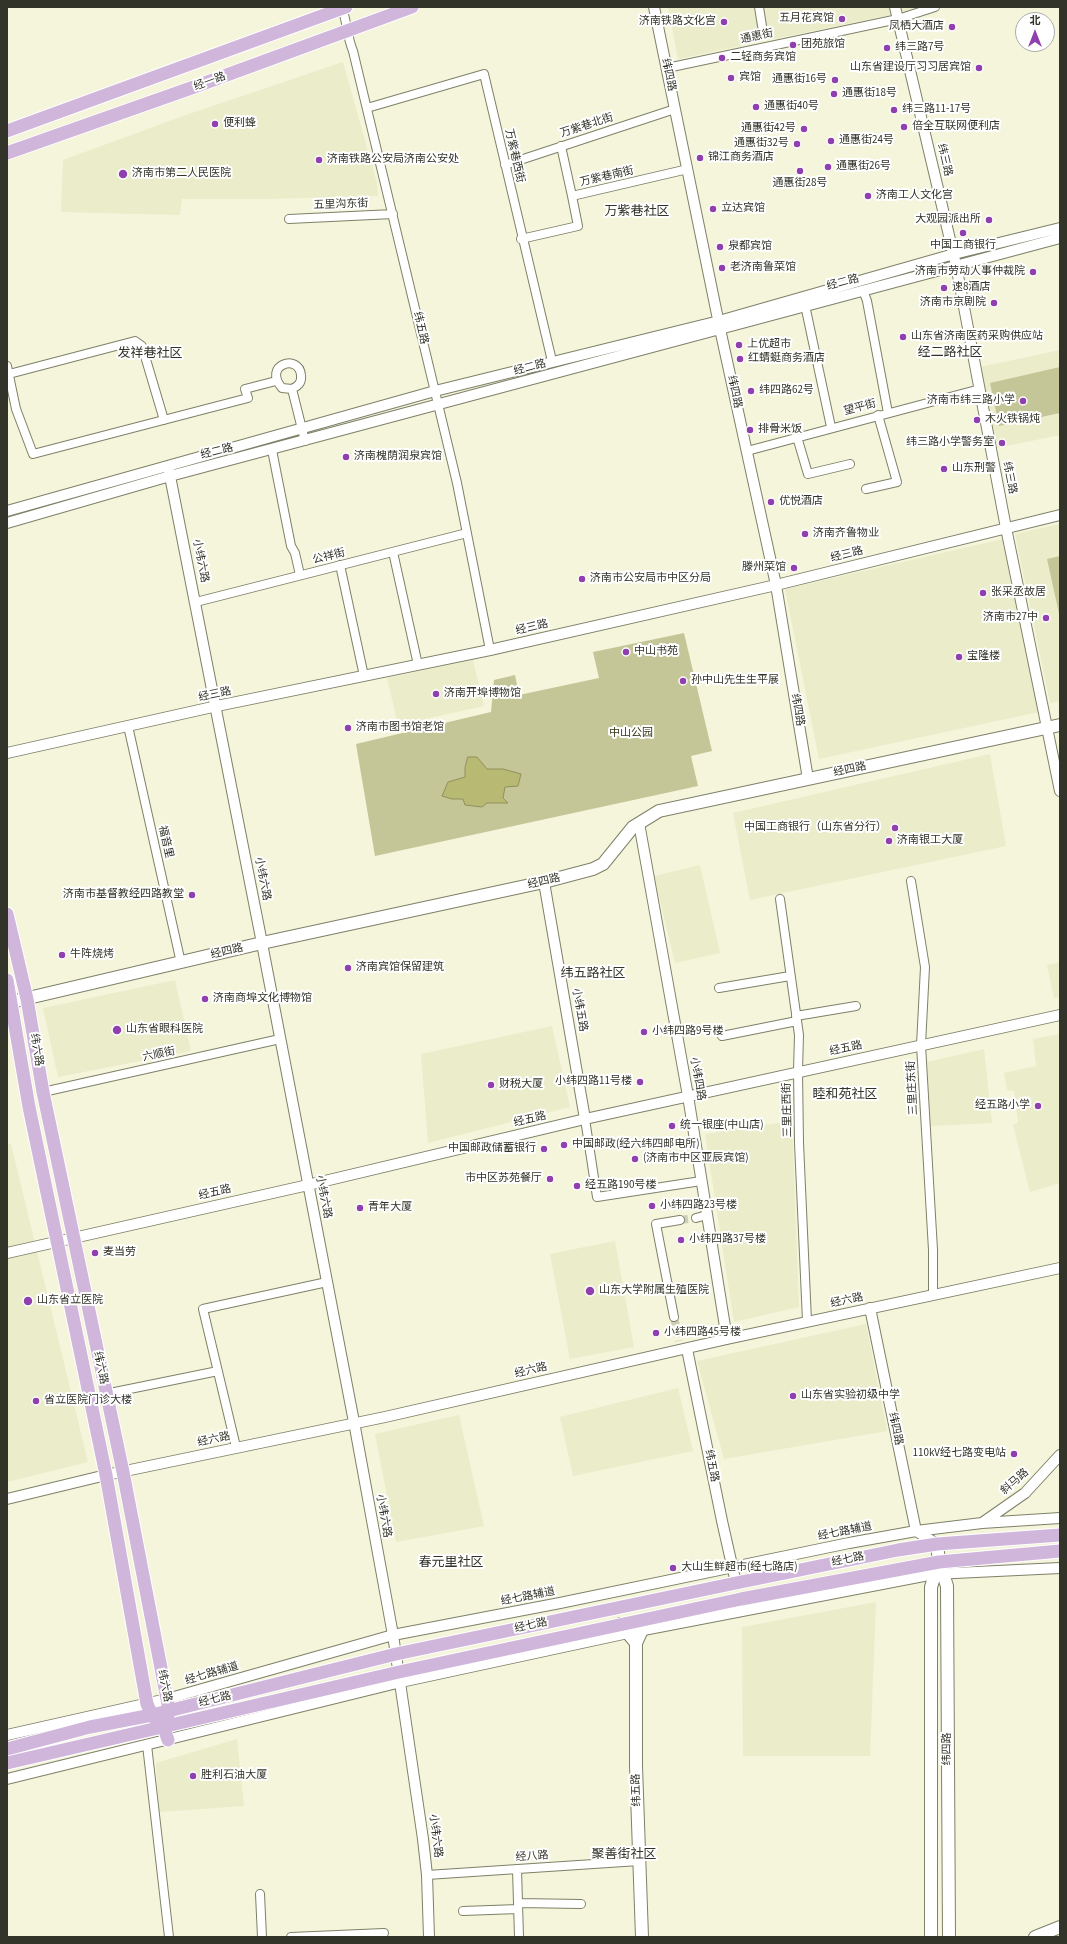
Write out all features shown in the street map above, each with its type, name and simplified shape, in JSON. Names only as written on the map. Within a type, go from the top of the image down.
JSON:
[{"type":"main road","points":[[7,131],[344,7]]},
{"type":"main road","name":"经一路","points":[[7,154],[412,7]]},
{"type":"main road","name":"经四路","points":[[9,1003],[262,943],[544,882],[593,869],[603,864],[621,840],[639,823],[659,811],[1060,725]]},
{"type":"main road","name":"纬六路","points":[[7,914],[27,999],[43,1092],[105,1394],[123,1472],[168,1705],[166,1734]]},
{"type":"main road","name":"纬六路","points":[[7,980],[9,1003],[29,1107],[106,1475],[149,1710],[166,1734]]},
{"type":"main road","name":"经七路","points":[[7,1749],[168,1705],[396,1654],[898,1550],[937,1544],[1060,1535]]},
{"type":"main road","name":"纬四路","points":[[937,1544],[939,1570],[947,1586],[949,1937]]},
{"type":"main road","name":"经七路","points":[[7,1763],[166,1734],[400,1677],[644,1625],[741,1599],[1060,1551]]},
{"type":"main road","name":"纬四路","points":[[931,1937],[931,1586],[939,1570]]},
{"type":"main road","name":"纬五路","points":[[642,1937],[639,1861],[636,1643],[644,1625]]},
{"type":"main road","points":[[624,1629],[636,1643]]},
{"type":"main road","points":[[1035,1937],[1060,1927]]},
{"type":"street","name":"纬五路","points":[[344,7],[348,30],[348,40],[353,51],[457,483],[490,650]]},
{"type":"street","name":"纬四路","points":[[654,7],[776,585],[808,779]]},
{"type":"street","points":[[759,7],[762,26]]},
{"type":"street","name":"纬三路","points":[[895,7],[954,254],[1006,528],[1060,791]]},
{"type":"street","name":"通惠街","points":[[667,68],[898,19],[935,7]]},
{"type":"street","name":"万紫巷西街","points":[[367,108],[484,74],[552,361]]},
{"type":"street","name":"万紫巷北街","points":[[505,165],[675,109]]},
{"type":"street","points":[[561,146],[572,196]]},
{"type":"street","name":"万紫巷南街","points":[[522,239],[578,226],[572,196],[688,169]]},
{"type":"street","name":"五里沟东街","points":[[289,219],[393,214]]},
{"type":"street","name":"经二路","points":[[7,523],[170,476],[438,405],[720,325],[954,254],[1060,228]]},
{"type":"street","name":"经二路","points":[[7,511],[435,391],[552,361],[806,305],[1060,238]]},
{"type":"street","points":[[863,290],[867,301],[888,412]]},
{"type":"street","points":[[806,305],[831,427]]},
{"type":"street","points":[[164,420],[142,346],[135,341],[8,370],[16,409],[33,454],[164,420],[248,398],[245,389],[276,381]]},
{"type":"street","points":[[289,363],[296,365],[301,370],[302,379],[299,385],[292,390],[282,388],[276,381],[276,373],[280,366],[289,363]]},
{"type":"street","name":"望平街","points":[[747,451],[831,427],[980,389]]},
{"type":"street","points":[[292,390],[305,441]]},
{"type":"street","points":[[866,489],[897,482],[878,415]]},
{"type":"street","points":[[797,437],[808,474],[850,464]]},
{"type":"street","points":[[272,450],[291,546],[295,553],[300,575]]},
{"type":"street","name":"小纬六路","points":[[168,466],[217,706],[354,1422],[393,1636],[427,1875],[429,1937]]},
{"type":"street","name":"经三路","points":[[7,753],[217,706],[490,650],[776,585],[1060,515]]},
{"type":"street","name":"公祥街","points":[[196,602],[467,533]]},
{"type":"street","points":[[393,552],[418,665]]},
{"type":"street","points":[[340,565],[364,676]]},
{"type":"street","name":"福音里","points":[[128,726],[181,962]]},
{"type":"street","name":"小纬四路","points":[[639,823],[688,1096],[727,1339]]},
{"type":"street","name":"三里庄东街","points":[[911,881],[925,967],[921,1045],[933,1250],[933,1295]]},
{"type":"street","name":"小纬五路","points":[[544,882],[585,1119]]},
{"type":"street","name":"三里庄西街","points":[[780,900],[799,1034],[798,1071],[808,1321]]},
{"type":"street","points":[[719,988],[790,976]]},
{"type":"street","points":[[722,1036],[796,1018],[856,1006]]},
{"type":"street","name":"经五路","points":[[7,1253],[308,1185],[585,1119],[798,1071],[1060,1015]]},
{"type":"street","name":"六顺街","points":[[43,1092],[280,1039]]},
{"type":"street","points":[[585,1119],[597,1197],[701,1181]]},
{"type":"street","points":[[696,1218],[707,1216]]},
{"type":"street","points":[[674,1317],[656,1224],[680,1220]]},
{"type":"street","name":"经六路","points":[[7,1499],[106,1475],[354,1422],[682,1347],[727,1339],[1060,1268]]},
{"type":"street","points":[[236,1447],[203,1309],[327,1282]]},
{"type":"street","name":"纬四路","points":[[870,1308],[916,1531]]},
{"type":"street","name":"纬五路","points":[[682,1347],[736,1583]]},
{"type":"street","points":[[105,1394],[218,1371]]},
{"type":"street","name":"斜马路","points":[[982,1523],[1025,1493],[1060,1455]]},
{"type":"street","name":"经七路辅道","points":[[168,1705],[393,1636],[733,1568],[849,1543],[916,1531],[982,1523],[1060,1518]]},
{"type":"street","points":[[916,1531],[937,1544]]},
{"type":"street","points":[[939,1570],[1060,1568]]},
{"type":"street","points":[[7,1735],[149,1710]]},
{"type":"street","points":[[7,1778],[147,1745],[166,1734]]},
{"type":"street","points":[[147,1745],[169,1937]]},
{"type":"street","name":"经八路","points":[[427,1875],[639,1861]]},
{"type":"street","points":[[517,1870],[519,1937]]},
{"type":"street","points":[[260,1894],[262,1937]]},
{"type":"street","points":[[463,1911],[518,1906],[581,1904]]},
{"type":"street","points":[[290,1937],[384,1933]]},
{"type":"shaded area","points":[[668,7],[919,7],[904,12],[678,59]]},
{"type":"shaded area","points":[[343,62],[377,183],[378,196],[267,199],[182,199],[180,215],[61,212],[63,160],[186,115]]},
{"type":"shaded area","name":"济南市纬三路小学","points":[[1060,350],[1060,435],[997,448],[980,367]]},
{"type":"shaded area","name":"济南市27中","points":[[1060,524],[1060,701],[1050,703],[1015,534]]},
{"type":"shaded area","points":[[1003,539],[1039,712],[819,759],[785,589]]},
{"type":"shaded area","name":"济南开埠博物馆","points":[[473,660],[484,706],[398,725],[387,678]]},
{"type":"shaded area","points":[[990,754],[1006,846],[750,900],[733,813]]},
{"type":"shaded area","points":[[468,757],[477,757],[487,769],[503,769],[521,774],[518,786],[505,787],[503,798],[508,803],[487,803],[482,807],[465,805],[463,799],[452,799],[442,796],[448,782],[465,777],[465,768]]},
{"type":"shaded area","points":[[700,865],[720,953],[675,963],[654,876]]},
{"type":"shaded area","points":[[1060,962],[1060,997],[1054,998],[1047,965]]},
{"type":"shaded area","name":"山东省眼科医院","points":[[175,980],[191,1051],[58,1077],[43,1008]]},
{"type":"shaded area","points":[[552,1026],[570,1107],[428,1143],[421,1054]]},
{"type":"shaded area","name":"经五路小学","points":[[1060,1034],[1060,1183],[1030,1192],[1013,1125],[1018,1122],[1014,1091],[1007,1090],[1004,1073],[1036,1066],[1033,1039]]},
{"type":"shaded area","points":[[984,1049],[992,1123],[930,1126],[927,1062]]},
{"type":"shaded area","points":[[792,1121],[799,1307],[734,1322],[705,1134]]},
{"type":"shaded area","name":"山东省立医院","points":[[11,1144],[88,1462],[7,1482],[7,1145]]},
{"type":"shaded area","name":"山东大学附属生殖医院","points":[[615,1241],[634,1347],[570,1359],[550,1254]]},
{"type":"shaded area","name":"山东省实验初级中学","points":[[866,1324],[887,1431],[724,1459],[697,1361]]},
{"type":"shaded area","points":[[678,1388],[693,1451],[573,1476],[560,1417]]},
{"type":"shaded area","points":[[459,1415],[484,1526],[396,1542],[375,1434]]},
{"type":"shaded area","points":[[876,1602],[870,1756],[743,1756],[742,1627]]},
{"type":"shaded area","points":[[237,1739],[244,1806],[159,1812],[156,1763]]},
{"type":"green space","points":[[1060,367],[1060,413],[999,426],[990,383]]},
{"type":"green space","points":[[1060,556],[1060,618],[1047,559]]},
{"type":"green space","name":"中山公园","points":[[684,633],[712,751],[691,756],[698,786],[375,856],[356,744],[491,712],[494,680],[515,675],[519,695],[599,678],[593,652]]},
{"type":"tunnel","points":[[680,1220],[696,1218]]},
{"type":"tunnel","points":[[674,1317],[679,1341]]},
{"type":"place","name":"五月花宾馆","points":[[842,19]]},
{"type":"place","name":"济南铁路文化宫","points":[[724,22]]},
{"type":"place","name":"凤栖大酒店","points":[[952,27]]},
{"type":"place","name":"团苑旅馆","points":[[793,45]]},
{"type":"place","name":"纬三路7号","points":[[887,48]]},
{"type":"place","name":"二轻商务宾馆","points":[[722,58]]},
{"type":"place","name":"山东省建设厅习习居宾馆","points":[[979,68]]},
{"type":"place","name":"宾馆","points":[[731,78]]},
{"type":"place","name":"通惠街16号","points":[[835,80]]},
{"type":"place","name":"通惠街18号","points":[[834,94]]},
{"type":"place","name":"通惠街40号","points":[[756,107]]},
{"type":"place","name":"纬三路11-17号","points":[[894,110]]},
{"type":"place","name":"便利蜂","points":[[215,124]]},
{"type":"place","name":"倍全互联网便利店","points":[[904,127]]},
{"type":"place","name":"通惠街42号","points":[[804,129]]},
{"type":"place","name":"通惠街24号","points":[[831,141]]},
{"type":"place","name":"通惠街32号","points":[[797,144]]},
{"type":"place","name":"锦江商务酒店","points":[[700,158]]},
{"type":"place","name":"济南铁路公安局济南公安处","points":[[319,160]]},
{"type":"place","name":"通惠街26号","points":[[828,167]]},
{"type":"place","name":"通惠街28号","points":[[800,171]]},
{"type":"place","name":"济南市第二人民医院","points":[[123,174]]},
{"type":"place","name":"济南工人文化宫","points":[[868,196]]},
{"type":"place","name":"立达宾馆","points":[[713,209]]},
{"type":"place","name":"大观园派出所","points":[[989,220]]},
{"type":"place","name":"中国工商银行","points":[[963,233]]},
{"type":"place","name":"泉都宾馆","points":[[720,247]]},
{"type":"place","name":"老济南鲁菜馆","points":[[722,268]]},
{"type":"place","name":"济南市劳动人事仲裁院","points":[[1033,272]]},
{"type":"place","name":"速8酒店","points":[[944,288]]},
{"type":"place","name":"济南市京剧院","points":[[994,303]]},
{"type":"place","name":"山东省济南医药采购供应站","points":[[903,337]]},
{"type":"place","name":"上优超市","points":[[739,345]]},
{"type":"place","name":"红蜻蜓商务酒店","points":[[740,359]]},
{"type":"place","name":"纬四路62号","points":[[751,391]]},
{"type":"place","name":"济南市纬三路小学","points":[[1023,401]]},
{"type":"place","name":"木火铁锅炖","points":[[977,420]]},
{"type":"place","name":"排骨米饭","points":[[750,430]]},
{"type":"place","name":"纬三路小学警务室","points":[[1002,443]]},
{"type":"place","name":"济南槐荫润泉宾馆","points":[[346,457]]},
{"type":"place","name":"山东刑警","points":[[944,469]]},
{"type":"place","name":"优悦酒店","points":[[771,502]]},
{"type":"place","name":"济南齐鲁物业","points":[[805,534]]},
{"type":"place","name":"滕州菜馆","points":[[794,568]]},
{"type":"place","name":"济南市公安局市中区分局","points":[[582,579]]},
{"type":"place","name":"张采丞故居","points":[[983,593]]},
{"type":"place","name":"济南市27中","points":[[1046,618]]},
{"type":"place","name":"中山书苑","points":[[626,652]]},
{"type":"place","name":"宝隆楼","points":[[959,657]]},
{"type":"place","name":"孙中山先生生平展","points":[[683,681]]},
{"type":"place","name":"济南开埠博物馆","points":[[436,694]]},
{"type":"place","name":"济南市图书馆老馆","points":[[348,728]]},
{"type":"place","name":"中国工商银行（山东省分行）","points":[[895,828]]},
{"type":"place","name":"济南银工大厦","points":[[889,841]]},
{"type":"place","name":"济南市基督教经四路教堂","points":[[192,895]]},
{"type":"place","name":"牛阵烧烤","points":[[62,955]]},
{"type":"place","name":"济南宾馆保留建筑","points":[[348,968]]},
{"type":"place","name":"济南商埠文化博物馆","points":[[205,999]]},
{"type":"place","name":"山东省眼科医院","points":[[117,1030]]},
{"type":"place","name":"小纬四路9号楼","points":[[644,1032]]},
{"type":"place","name":"小纬四路11号楼","points":[[640,1082]]},
{"type":"place","name":"财税大厦","points":[[491,1085]]},
{"type":"place","name":"经五路小学","points":[[1038,1106]]},
{"type":"place","name":"统一银座(中山店)","points":[[672,1126]]},
{"type":"place","name":"中国邮政(经六纬四邮电所)","points":[[564,1145]]},
{"type":"place","name":"中国邮政储蓄银行","points":[[544,1149]]},
{"type":"place","name":"(济南市中区亚辰宾馆)","points":[[635,1159]]},
{"type":"place","name":"市中区苏苑餐厅","points":[[550,1179]]},
{"type":"place","name":"经五路190号楼","points":[[577,1186]]},
{"type":"place","name":"小纬四路23号楼","points":[[652,1206]]},
{"type":"place","name":"青年大厦","points":[[360,1208]]},
{"type":"place","name":"小纬四路37号楼","points":[[681,1240]]},
{"type":"place","name":"麦当劳","points":[[95,1253]]},
{"type":"place","name":"山东大学附属生殖医院","points":[[590,1291]]},
{"type":"place","name":"山东省立医院","points":[[28,1301]]},
{"type":"place","name":"小纬四路45号楼","points":[[656,1333]]},
{"type":"place","name":"山东省实验初级中学","points":[[793,1396]]},
{"type":"place","name":"省立医院门诊大楼","points":[[36,1401]]},
{"type":"place","name":"110kV经七路变电站","points":[[1014,1454]]},
{"type":"place","name":"大山生鲜超市(经七路店)","points":[[673,1568]]},
{"type":"place","name":"胜利石油大厦","points":[[193,1776]]},
{"type":"district","name":"万紫巷社区","points":[[637,212]]},
{"type":"district","name":"经二路社区","points":[[950,353]]},
{"type":"district","name":"发祥巷社区","points":[[150,354]]},
{"type":"district","name":"纬五路社区","points":[[593,974]]},
{"type":"district","name":"睦和苑社区","points":[[845,1095]]},
{"type":"district","name":"春元里社区","points":[[451,1563]]},
{"type":"district","name":"聚善街社区","points":[[624,1855]]}]
